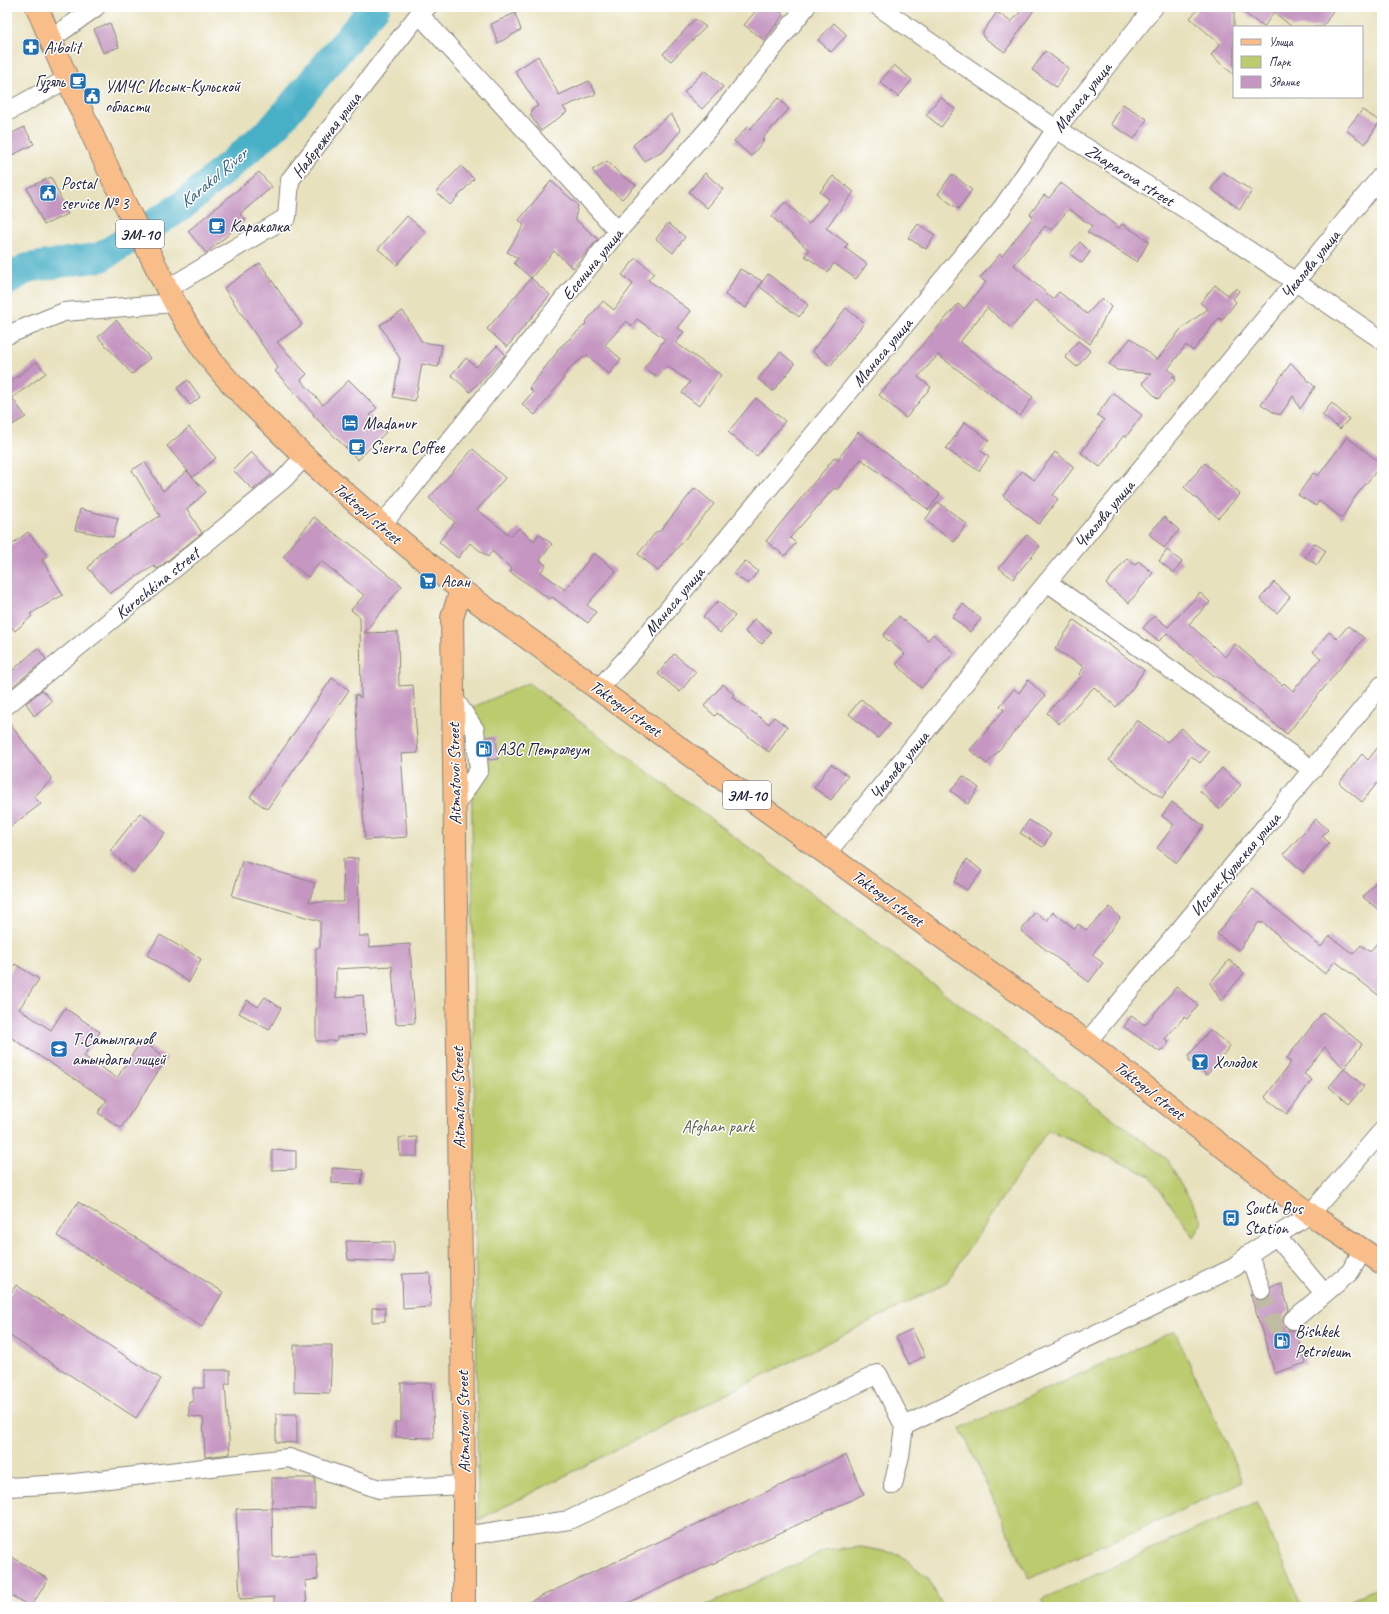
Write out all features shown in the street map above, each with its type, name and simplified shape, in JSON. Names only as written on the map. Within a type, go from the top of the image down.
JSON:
[{"type":"main road","name":"Toktogul street","points":[[37,7],[118,191],[168,290],[198,343],[226,379],[304,457],[382,525],[462,590],[1087,1042],[1310,1214],[1382,1263]]},
{"type":"main road","name":"Aitmatovoi Street","points":[[462,590],[452,618],[464,1486],[464,1607]]},
{"type":"street","points":[[51,40],[96,7]]},
{"type":"street","name":"Есенина улица","points":[[382,525],[618,231],[710,127],[806,7]]},
{"type":"street","name":"Zhaparova street","points":[[879,7],[1056,129],[1208,223],[1382,340]]},
{"type":"street","name":"Манаса улица","points":[[598,688],[634,649],[1002,208],[1056,129],[1154,7]]},
{"type":"street","points":[[423,11],[618,231]]},
{"type":"street","name":"Набережная улица","points":[[168,290],[287,217],[290,180],[423,11]]},
{"type":"street","points":[[7,112],[67,78]]},
{"type":"street","name":"Чкалова улица","points":[[826,854],[1047,582],[1382,175]]},
{"type":"street","points":[[7,335],[64,312],[168,290]]},
{"type":"street","name":"Kurochkina street","points":[[7,705],[284,479],[304,457]]},
{"type":"street","points":[[1047,582],[1313,770]]},
{"type":"street","name":"Иссык-Кульская улица","points":[[1087,1042],[1382,685]]},
{"type":"street","points":[[904,1426],[1235,1267],[1249,1254],[1310,1214],[1382,1131]]},
{"type":"street","points":[[1276,1236],[1324,1293]]},
{"type":"street","points":[[1293,1320],[1350,1272],[1363,1250]]},
{"type":"street","points":[[1249,1254],[1261,1290]]},
{"type":"street","points":[[464,1536],[569,1520],[878,1374],[904,1426],[900,1456],[893,1485]]},
{"type":"street","points":[[7,1487],[66,1484],[289,1458],[379,1489],[464,1486]]},
{"type":"green space","name":"Afghan park","points":[[528,683],[1166,1158],[1203,1222],[1194,1237],[1149,1175],[1048,1130],[946,1283],[478,1520],[471,708]]},
{"type":"green space","points":[[1175,1331],[1243,1482],[1029,1579],[961,1428]]},
{"type":"green space","points":[[1256,1502],[1303,1607],[1046,1607],[1042,1599]]},
{"type":"green space","points":[[861,1547],[899,1554],[928,1578],[943,1607],[703,1607],[825,1551]]},
{"type":"green space","points":[[1382,1587],[1382,1607],[1336,1607]]},
{"type":"building","points":[[759,7],[774,7],[784,15],[764,40],[744,25]]},
{"type":"building","points":[[1025,7],[1036,7],[1005,52],[983,37],[983,32],[997,12],[1011,22]]},
{"type":"building","points":[[1200,7],[1234,7],[1233,74],[1211,55],[1220,44],[1190,18]]},
{"type":"building","points":[[1236,7],[1335,7],[1324,26],[1291,26],[1274,12],[1265,26]]},
{"type":"building","points":[[515,13],[521,30],[498,43],[491,24]]},
{"type":"building","points":[[695,19],[706,27],[671,61],[663,54]]},
{"type":"building","points":[[110,23],[119,47],[103,53],[94,29]]},
{"type":"building","points":[[834,23],[847,35],[831,52],[818,40]]},
{"type":"building","points":[[1045,51],[1069,68],[1056,87],[1032,70]]},
{"type":"building","points":[[538,56],[559,95],[589,81],[596,94],[563,107],[567,112],[541,131],[530,115],[532,113],[531,110],[538,106],[515,71]]},
{"type":"building","points":[[894,65],[912,80],[898,97],[880,82]]},
{"type":"building","points":[[705,70],[723,87],[702,109],[684,92]]},
{"type":"building","points":[[940,97],[955,109],[941,127],[926,115]]},
{"type":"building","points":[[778,98],[789,109],[762,139],[764,141],[751,156],[734,141],[747,127],[750,129]]},
{"type":"building","points":[[1123,104],[1147,119],[1134,139],[1111,124]]},
{"type":"building","points":[[1362,110],[1380,121],[1365,144],[1346,130]]},
{"type":"building","points":[[671,114],[681,130],[664,150],[644,161],[633,145]]},
{"type":"building","points":[[24,127],[34,144],[7,158],[7,136]]},
{"type":"building","points":[[607,161],[620,174],[636,185],[622,199],[607,187],[592,170]]},
{"type":"building","points":[[461,166],[474,179],[450,205],[436,192]]},
{"type":"building","name":"Караколка","points":[[259,172],[272,187],[240,214],[246,220],[206,253],[188,231]]},
{"type":"building","points":[[1223,172],[1252,191],[1240,209],[1211,189]]},
{"type":"building","points":[[705,173],[723,189],[707,208],[689,192]]},
{"type":"building","points":[[952,174],[972,190],[958,209],[938,194]]},
{"type":"building","points":[[833,176],[854,192],[826,228],[848,244],[845,248],[867,264],[856,279],[834,263],[828,272],[805,256],[809,250],[772,217],[785,202],[809,224],[829,199],[820,192]]},
{"type":"building","points":[[51,177],[68,214],[44,225],[27,188]]},
{"type":"building","points":[[551,181],[578,205],[575,219],[598,239],[573,268],[554,251],[531,278],[514,263],[518,258],[507,252],[524,225],[519,220]]},
{"type":"building","points":[[1061,183],[1119,228],[1122,224],[1149,241],[1137,262],[1087,232],[1092,226],[1069,209],[1051,230],[1045,226],[1014,265],[1053,299],[1059,292],[1087,314],[1102,298],[1111,307],[1090,344],[1035,300],[1011,328],[987,308],[960,342],[1033,397],[1020,416],[938,355],[918,377],[931,387],[906,418],[879,395],[958,304],[964,309],[986,282],[980,278],[1000,254],[1002,256],[1033,217],[1030,214],[1044,195],[1049,198]]},
{"type":"building","points":[[407,216],[426,232],[397,265],[378,249]]},
{"type":"building","points":[[668,223],[685,237],[673,253],[656,239]]},
{"type":"building","points":[[918,224],[935,235],[926,249],[908,238]]},
{"type":"building","points":[[1080,242],[1090,252],[1082,263],[1070,254]]},
{"type":"building","points":[[636,258],[654,273],[648,280],[691,311],[678,328],[684,332],[676,343],[721,375],[699,406],[682,393],[690,382],[667,366],[658,377],[644,368],[665,339],[637,319],[632,326],[626,321],[605,345],[621,359],[609,374],[587,355],[573,365],[535,415],[522,404],[533,392],[529,388],[558,351],[557,350],[586,324],[585,323],[603,301],[614,310],[633,284],[622,275]]},
{"type":"building","points":[[260,263],[302,325],[277,342],[307,374],[301,380],[323,405],[349,380],[377,408],[370,415],[386,432],[358,460],[313,415],[314,414],[275,371],[278,368],[224,288]]},
{"type":"building","points":[[740,269],[762,281],[746,308],[725,295]]},
{"type":"building","points":[[768,274],[808,305],[799,317],[759,286]]},
{"type":"building","points":[[531,278],[550,295],[507,347],[487,329]]},
{"type":"building","points":[[1215,285],[1228,295],[1237,288],[1239,291],[1233,299],[1236,302],[1222,320],[1219,318],[1193,351],[1186,345],[1168,369],[1176,376],[1172,376],[1176,379],[1158,399],[1142,383],[1151,374],[1117,370],[1109,364],[1131,338],[1157,360],[1181,329],[1208,309],[1200,303]]},
{"type":"building","points":[[846,308],[864,323],[830,366],[812,351]]},
{"type":"building","points":[[403,311],[422,342],[442,345],[438,367],[422,364],[415,401],[393,397],[400,359],[380,325]]},
{"type":"building","points":[[116,320],[150,358],[132,374],[98,337]]},
{"type":"building","points":[[1078,341],[1090,351],[1077,367],[1065,357]]},
{"type":"building","points":[[497,346],[505,354],[504,356],[470,392],[451,375],[466,358],[476,367]]},
{"type":"building","points":[[780,352],[795,364],[773,391],[758,379]]},
{"type":"building","points":[[37,362],[46,373],[12,398],[26,417],[7,428],[7,384]]},
{"type":"building","points":[[1291,363],[1315,387],[1300,409],[1293,396],[1281,414],[1276,414],[1261,404]]},
{"type":"building","points":[[188,380],[200,397],[190,405],[177,388]]},
{"type":"building","points":[[1113,393],[1142,415],[1126,437],[1124,435],[1100,467],[1081,453],[1104,420],[1097,415]]},
{"type":"building","points":[[756,398],[785,421],[757,456],[728,432]]},
{"type":"building","points":[[1332,403],[1349,419],[1340,429],[1322,415]]},
{"type":"building","points":[[965,422],[989,440],[981,451],[989,457],[979,471],[946,449]]},
{"type":"building","points":[[189,427],[216,458],[193,477],[167,446]]},
{"type":"building","points":[[858,432],[940,494],[929,510],[861,459],[837,490],[834,488],[790,538],[796,543],[785,556],[766,541],[835,457],[838,459]]},
{"type":"building","points":[[1347,437],[1382,464],[1355,497],[1342,518],[1319,501],[1316,506],[1298,495],[1313,473],[1318,476]]},
{"type":"building","points":[[473,449],[505,478],[477,510],[511,536],[519,528],[534,541],[539,534],[552,544],[540,560],[546,565],[541,572],[565,590],[594,553],[616,571],[587,605],[596,612],[588,623],[552,597],[550,599],[510,572],[512,569],[492,551],[488,557],[470,543],[458,558],[439,542],[455,522],[429,498]]},
{"type":"building","points":[[251,452],[272,474],[253,490],[233,470]]},
{"type":"building","points":[[1055,452],[1074,467],[1053,495],[1058,499],[1039,524],[1003,496],[1022,471],[1034,480]]},
{"type":"building","points":[[145,462],[163,491],[187,471],[206,492],[187,509],[202,533],[157,569],[154,566],[110,593],[88,568],[100,553],[160,516],[132,470]]},
{"type":"building","points":[[1205,463],[1240,494],[1218,518],[1184,487]]},
{"type":"building","points":[[695,488],[714,504],[658,571],[638,554],[657,531],[659,532]]},
{"type":"building","points":[[938,502],[967,524],[954,542],[925,520]]},
{"type":"building","points":[[80,509],[118,518],[113,537],[75,530]]},
{"type":"building","points":[[314,517],[347,543],[348,542],[402,586],[364,633],[398,632],[399,686],[413,685],[418,753],[401,754],[407,837],[365,840],[355,694],[361,698],[360,617],[351,610],[364,595],[321,561],[308,577],[283,557]]},
{"type":"building","points":[[1164,517],[1179,530],[1164,548],[1149,534]]},
{"type":"building","points":[[28,532],[47,556],[42,560],[63,595],[30,614],[32,616],[15,631],[7,622],[7,548]]},
{"type":"building","points":[[1027,535],[1040,546],[1013,579],[999,568]]},
{"type":"building","points":[[1314,543],[1326,551],[1317,565],[1305,557]]},
{"type":"building","points":[[1167,550],[1182,562],[1174,573],[1159,561]]},
{"type":"building","points":[[1127,558],[1135,565],[1138,561],[1153,573],[1129,603],[1106,584]]},
{"type":"building","points":[[745,561],[758,571],[748,584],[734,574]]},
{"type":"building","points":[[1274,582],[1290,597],[1277,613],[1260,599]]},
{"type":"building","points":[[1200,593],[1210,602],[1189,624],[1225,657],[1235,644],[1282,685],[1284,683],[1293,691],[1321,658],[1313,652],[1329,632],[1337,639],[1348,626],[1364,638],[1287,734],[1223,680],[1213,675],[1167,633],[1159,641],[1143,628],[1154,616],[1168,627]]},
{"type":"building","points":[[718,601],[735,616],[720,633],[703,617]]},
{"type":"building","points":[[963,604],[981,619],[970,632],[952,617]]},
{"type":"building","points":[[899,616],[928,640],[933,634],[954,653],[921,688],[896,664],[905,654],[883,636]]},
{"type":"building","points":[[754,619],[771,632],[762,644],[745,632]]},
{"type":"building","points":[[1074,620],[1144,670],[1132,689],[1116,707],[1094,687],[1059,724],[1047,713],[1081,676],[1079,674],[1084,667],[1055,649]]},
{"type":"building","points":[[38,648],[46,659],[7,691],[7,675]]},
{"type":"building","points":[[674,654],[696,672],[680,692],[658,674]]},
{"type":"building","points":[[332,678],[349,690],[267,809],[250,797]]},
{"type":"building","points":[[1028,680],[1045,696],[987,764],[970,750],[1004,710],[1000,706],[1014,689],[1019,693]]},
{"type":"building","points":[[723,684],[734,694],[732,697],[769,724],[774,717],[787,727],[769,752],[717,713],[715,716],[704,706]]},
{"type":"building","points":[[42,690],[52,701],[34,716],[26,703]]},
{"type":"building","points":[[861,699],[890,724],[878,738],[849,714]]},
{"type":"building","points":[[7,720],[52,779],[34,797],[41,804],[7,829]]},
{"type":"building","points":[[1137,720],[1167,742],[1182,728],[1196,743],[1209,752],[1200,763],[1191,756],[1162,798],[1109,760]]},
{"type":"building","points":[[496,736],[498,759],[489,760],[486,737]]},
{"type":"building","points":[[1382,742],[1382,777],[1362,802],[1339,783],[1362,754],[1368,760]]},
{"type":"building","points":[[831,764],[848,776],[831,800],[814,788]]},
{"type":"building","points":[[1222,768],[1241,785],[1219,809],[1200,791]]},
{"type":"building","points":[[963,776],[979,788],[968,804],[951,791]]},
{"type":"building","points":[[1172,802],[1204,826],[1177,863],[1157,848],[1174,825],[1162,816]]},
{"type":"building","points":[[140,813],[165,833],[134,872],[110,851]]},
{"type":"building","points":[[1316,819],[1328,830],[1322,836],[1329,843],[1303,872],[1284,854]]},
{"type":"building","points":[[1029,820],[1051,834],[1043,847],[1020,833]]},
{"type":"building","points":[[358,858],[359,936],[369,936],[369,947],[410,944],[415,1023],[396,1024],[392,966],[336,969],[336,998],[363,995],[366,1034],[337,1037],[337,1041],[316,1041],[316,948],[320,948],[320,921],[232,896],[242,861],[315,883],[309,902],[344,902],[343,859]]},
{"type":"building","points":[[967,859],[982,871],[967,890],[954,882]]},
{"type":"building","points":[[1382,875],[1382,913],[1363,897]]},
{"type":"building","points":[[1253,889],[1321,947],[1330,936],[1353,954],[1361,945],[1370,952],[1382,936],[1382,998],[1335,961],[1325,974],[1262,922],[1261,924],[1259,922],[1239,950],[1217,934]]},
{"type":"building","points":[[1110,907],[1120,918],[1092,955],[1103,963],[1089,982],[1021,931],[1035,912],[1047,921],[1053,912],[1075,929],[1078,924],[1086,930]]},
{"type":"building","points":[[160,935],[201,959],[189,982],[147,955]]},
{"type":"building","points":[[1229,960],[1244,973],[1221,1001],[1210,983]]},
{"type":"building","name":"Т.Сатылганов атындагы лицей","points":[[15,964],[39,979],[19,1009],[51,1030],[65,1008],[100,1032],[84,1056],[117,1078],[141,1041],[167,1058],[121,1128],[98,1113],[107,1100],[7,1035],[7,977]]},
{"type":"building","points":[[1176,987],[1198,1005],[1187,1019],[1184,1017],[1165,1039],[1169,1042],[1160,1052],[1124,1027],[1131,1016],[1145,1025]]},
{"type":"building","points":[[265,997],[281,1008],[269,1030],[239,1013],[247,1000],[258,1007]]},
{"type":"building","points":[[1323,1012],[1362,1044],[1344,1069],[1325,1047],[1304,1074],[1312,1080],[1287,1114],[1265,1097],[1291,1062],[1286,1059]]},
{"type":"building","points":[[1210,1030],[1230,1046],[1207,1075],[1189,1061],[1189,1055]]},
{"type":"building","points":[[1344,1069],[1364,1086],[1349,1104],[1329,1087]]},
{"type":"building","points":[[417,1137],[417,1156],[400,1156],[399,1138]]},
{"type":"building","points":[[272,1150],[296,1151],[296,1169],[272,1170]]},
{"type":"building","points":[[332,1168],[363,1170],[361,1184],[332,1183]]},
{"type":"building","points":[[78,1202],[223,1292],[202,1327],[57,1236]]},
{"type":"building","points":[[346,1241],[394,1242],[394,1262],[348,1260]]},
{"type":"building","points":[[430,1273],[431,1307],[403,1309],[402,1274]]},
{"type":"building","name":"Bishkek Petroleum","points":[[1281,1283],[1289,1309],[1283,1316],[1283,1322],[1289,1330],[1296,1330],[1306,1363],[1275,1373],[1250,1293],[1259,1300],[1264,1300],[1269,1297],[1271,1286]]},
{"type":"building","points":[[16,1285],[161,1379],[136,1418],[7,1334],[7,1299]]},
{"type":"building","points":[[385,1307],[385,1321],[372,1322],[372,1308]]},
{"type":"building","points":[[912,1329],[925,1356],[909,1364],[896,1337]]},
{"type":"building","points":[[294,1345],[332,1345],[330,1393],[294,1392]]},
{"type":"building","points":[[204,1370],[230,1370],[230,1384],[225,1384],[230,1454],[205,1457],[203,1418],[189,1416],[189,1402],[193,1402],[193,1388],[204,1388]]},
{"type":"building","points":[[401,1383],[432,1383],[434,1438],[396,1437],[395,1422],[401,1422]]},
{"type":"building","points":[[276,1414],[297,1414],[297,1443],[276,1442]]},
{"type":"building","points":[[846,1455],[864,1494],[619,1607],[518,1607]]},
{"type":"building","points":[[272,1478],[315,1478],[315,1509],[272,1508]]},
{"type":"building","points":[[272,1508],[273,1557],[316,1553],[318,1579],[305,1581],[307,1607],[274,1607],[274,1597],[240,1599],[236,1509]]},
{"type":"building","points":[[7,1554],[48,1579],[31,1607],[7,1593]]},
{"type":"waterway","name":"Karakol River","points":[[7,281],[27,268],[101,257],[182,206],[275,126],[375,7]]},
{"type":"tunnel","points":[[1261,1290],[1274,1325],[1293,1320]]},
{"type":"place","name":"Aibolit","points":[[31,47]]},
{"type":"place","name":"Гузяль","points":[[78,81]]},
{"type":"place","name":"УМЧС Иссык-Кульской области","points":[[92,96]]},
{"type":"place","name":"Postal service № 3","points":[[48,193]]},
{"type":"place","name":"Караколка","points":[[217,226]]},
{"type":"place","name":"Madanur","points":[[350,423]]},
{"type":"place","name":"Sierra Coffee","points":[[357,447]]},
{"type":"place","name":"Асан","points":[[428,581]]},
{"type":"place","name":"АЗС Петролеум","points":[[484,749]]},
{"type":"place","name":"Т.Сатылганов атындагы лицей","points":[[59,1049]]},
{"type":"place","name":"Холодок","points":[[1200,1062]]},
{"type":"place","name":"South Bus Station","points":[[1231,1218]]},
{"type":"place","name":"Bishkek Petroleum","points":[[1282,1341]]}]
